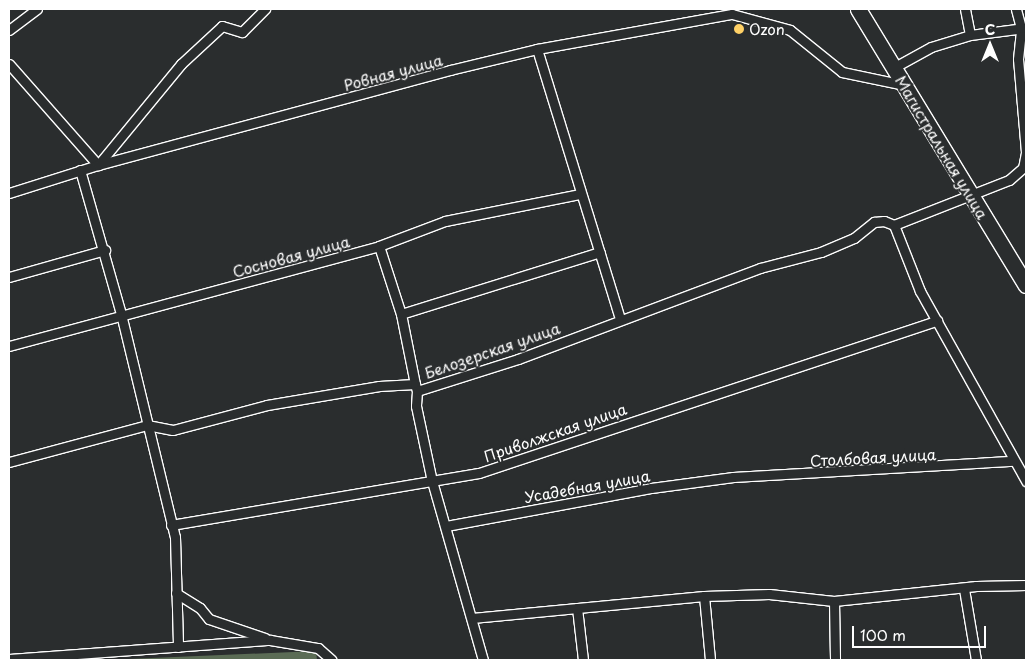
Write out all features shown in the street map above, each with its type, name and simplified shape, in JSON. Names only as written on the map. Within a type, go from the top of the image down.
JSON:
[{"type":"highway","name":"Магистральная улица","points":[[858,9],[1026,285]]},
{"type":"street","points":[[9,30],[37,9]]},
{"type":"street","points":[[9,64],[98,165],[181,64],[222,26],[242,32],[265,9]]},
{"type":"street","points":[[965,9],[970,35]]},
{"type":"street","points":[[893,68],[931,47],[970,35],[1024,28],[1016,9]]},
{"type":"street","name":"Ровная улица","points":[[9,193],[98,165],[537,49],[732,14],[790,30],[842,72],[904,85]]},
{"type":"street","name":"Белозерская улица","points":[[9,462],[147,425],[173,430],[268,405],[379,386],[416,388],[518,359],[620,318],[760,268],[821,252],[854,238],[879,220],[894,225],[1009,180],[1023,168],[1026,152],[1018,59],[1024,28]]},
{"type":"street","points":[[537,49],[580,194],[620,318]]},
{"type":"street","points":[[80,170],[105,250],[171,525],[178,647]]},
{"type":"street","name":"Сосновая улица","points":[[9,346],[121,314],[379,246],[445,221],[580,194]]},
{"type":"street","points":[[894,225],[920,291],[1026,481]]},
{"type":"street","points":[[379,246],[401,314],[416,388],[416,406],[432,481],[483,660]]},
{"type":"street","points":[[9,277],[105,250]]},
{"type":"street","points":[[401,314],[600,252]]},
{"type":"street","name":"Приволжская улица","points":[[171,525],[479,473],[937,321]]},
{"type":"street","name":"Столбовая улица","points":[[733,477],[1014,461]]},
{"type":"street","name":"Усадебная улица","points":[[446,526],[651,488],[733,477]]},
{"type":"street","points":[[472,618],[704,596],[769,594],[834,601],[1026,585]]},
{"type":"street","points":[[964,589],[976,660]]},
{"type":"street","points":[[176,593],[200,608],[209,619],[270,640],[318,648],[332,660]]},
{"type":"street","points":[[704,596],[710,660]]},
{"type":"street","points":[[834,601],[835,660]]},
{"type":"street","points":[[577,608],[583,660]]},
{"type":"street","points":[[9,659],[270,640]]},
{"type":"green space","points":[[316,651],[317,660],[105,660]]},
{"type":"place","name":"Ozon","points":[[739,29]]}]
